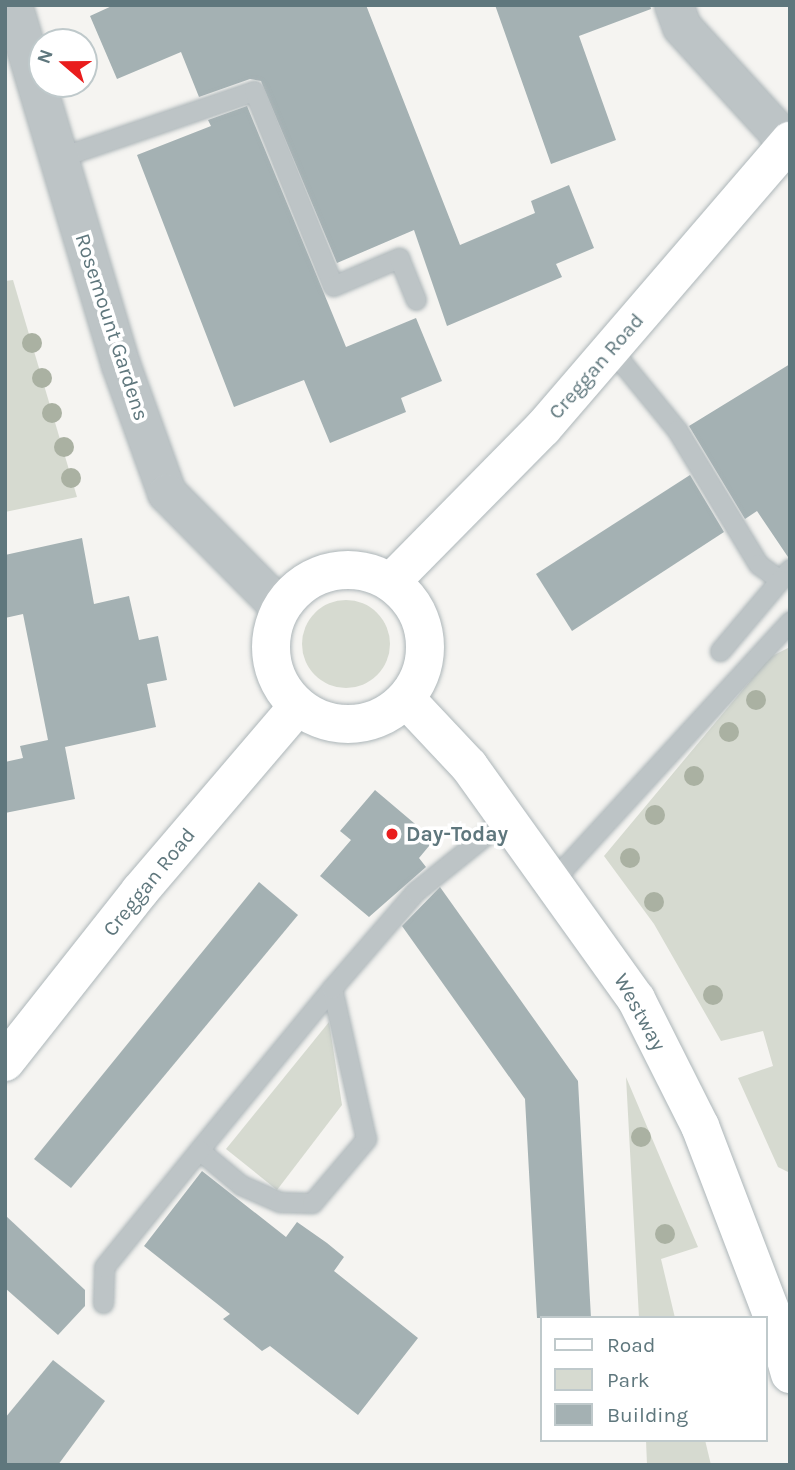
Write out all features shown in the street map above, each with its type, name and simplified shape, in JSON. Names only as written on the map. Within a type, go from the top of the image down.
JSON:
[{"type":"main road","name":"Creggan Road","points":[[391,582],[543,428],[789,142]]},
{"type":"main road","points":[[343,569],[368,572],[391,582],[410,600],[422,624],[425,650],[420,676],[406,699],[387,714],[353,723],[317,718],[298,706],[280,685],[271,659],[271,632],[281,608],[297,588],[318,575],[343,569]]},
{"type":"main road","name":"Westway","points":[[406,699],[469,766],[554,878],[636,999],[700,1126],[776,1325],[790,1374]]},
{"type":"main road","name":"Creggan Road","points":[[5,1062],[140,891],[298,706]]},
{"type":"street","name":"Rosemount Gardens","points":[[13,5],[121,365],[167,493],[281,608]]},
{"type":"street","points":[[674,5],[682,27],[789,142]]},
{"type":"lane","points":[[58,158],[254,91],[333,286],[399,258],[416,300]]},
{"type":"lane","points":[[611,348],[677,430],[758,564],[785,574],[720,651]]},
{"type":"lane","points":[[554,878],[790,621]]},
{"type":"lane","points":[[103,1303],[104,1267],[332,988],[415,892],[508,817]]},
{"type":"lane","points":[[199,1150],[241,1185],[280,1202],[312,1203],[366,1139],[332,988]]},
{"type":"green space","points":[[13,280],[77,497],[5,512],[5,281]]},
{"type":"green space","points":[[346,600],[363,604],[377,613],[386,627],[390,644],[386,661],[377,675],[363,684],[346,688],[329,684],[315,675],[306,661],[302,644],[306,627],[315,613],[329,604]]},
{"type":"green space","points":[[790,647],[790,1173],[778,1167],[738,1078],[773,1066],[763,1031],[721,1041],[654,924],[604,856],[770,657]]},
{"type":"green space","points":[[329,1022],[342,1105],[277,1190],[226,1149]]},
{"type":"green space","points":[[626,1077],[698,1247],[661,1259],[675,1316],[639,1316]]},
{"type":"green space","points":[[646,1442],[705,1442],[711,1465],[647,1465]]},
{"type":"building","points":[[114,5],[366,5],[460,245],[535,213],[531,201],[569,185],[594,248],[556,264],[562,277],[447,326],[414,230],[337,263],[261,81],[250,79],[199,97],[181,52],[117,79],[98,35],[98,28],[95,28],[90,16]]},
{"type":"building","points":[[495,5],[650,5],[651,9],[579,36],[616,140],[551,164]]},
{"type":"building","points":[[247,106],[346,347],[416,318],[442,381],[401,398],[406,412],[330,443],[304,380],[234,407],[137,155],[211,126],[208,120]]},
{"type":"building","points":[[790,364],[788,557],[757,511],[745,519],[689,426]]},
{"type":"building","points":[[690,475],[724,532],[572,631],[536,574]]},
{"type":"building","points":[[82,538],[94,604],[129,596],[139,640],[158,636],[167,680],[147,684],[156,727],[65,747],[75,799],[5,813],[5,762],[23,758],[20,746],[48,740],[23,614],[5,618],[5,555]]},
{"type":"building","points":[[375,790],[434,840],[419,858],[426,867],[369,917],[320,876],[351,840],[340,831]]},
{"type":"building","points":[[259,882],[298,915],[71,1188],[34,1159]]},
{"type":"building","points":[[440,887],[578,1081],[591,1316],[537,1318],[525,1099],[402,926]]},
{"type":"building","points":[[202,1171],[286,1237],[297,1222],[327,1243],[344,1257],[334,1271],[418,1338],[358,1415],[270,1346],[262,1351],[223,1319],[230,1314],[144,1246]]},
{"type":"building","points":[[5,1215],[85,1290],[85,1306],[58,1335],[5,1288]]},
{"type":"building","points":[[53,1360],[105,1401],[58,1465],[5,1465],[5,1418]]},
{"type":"place","name":"Day-Today","points":[[392,834]]}]
